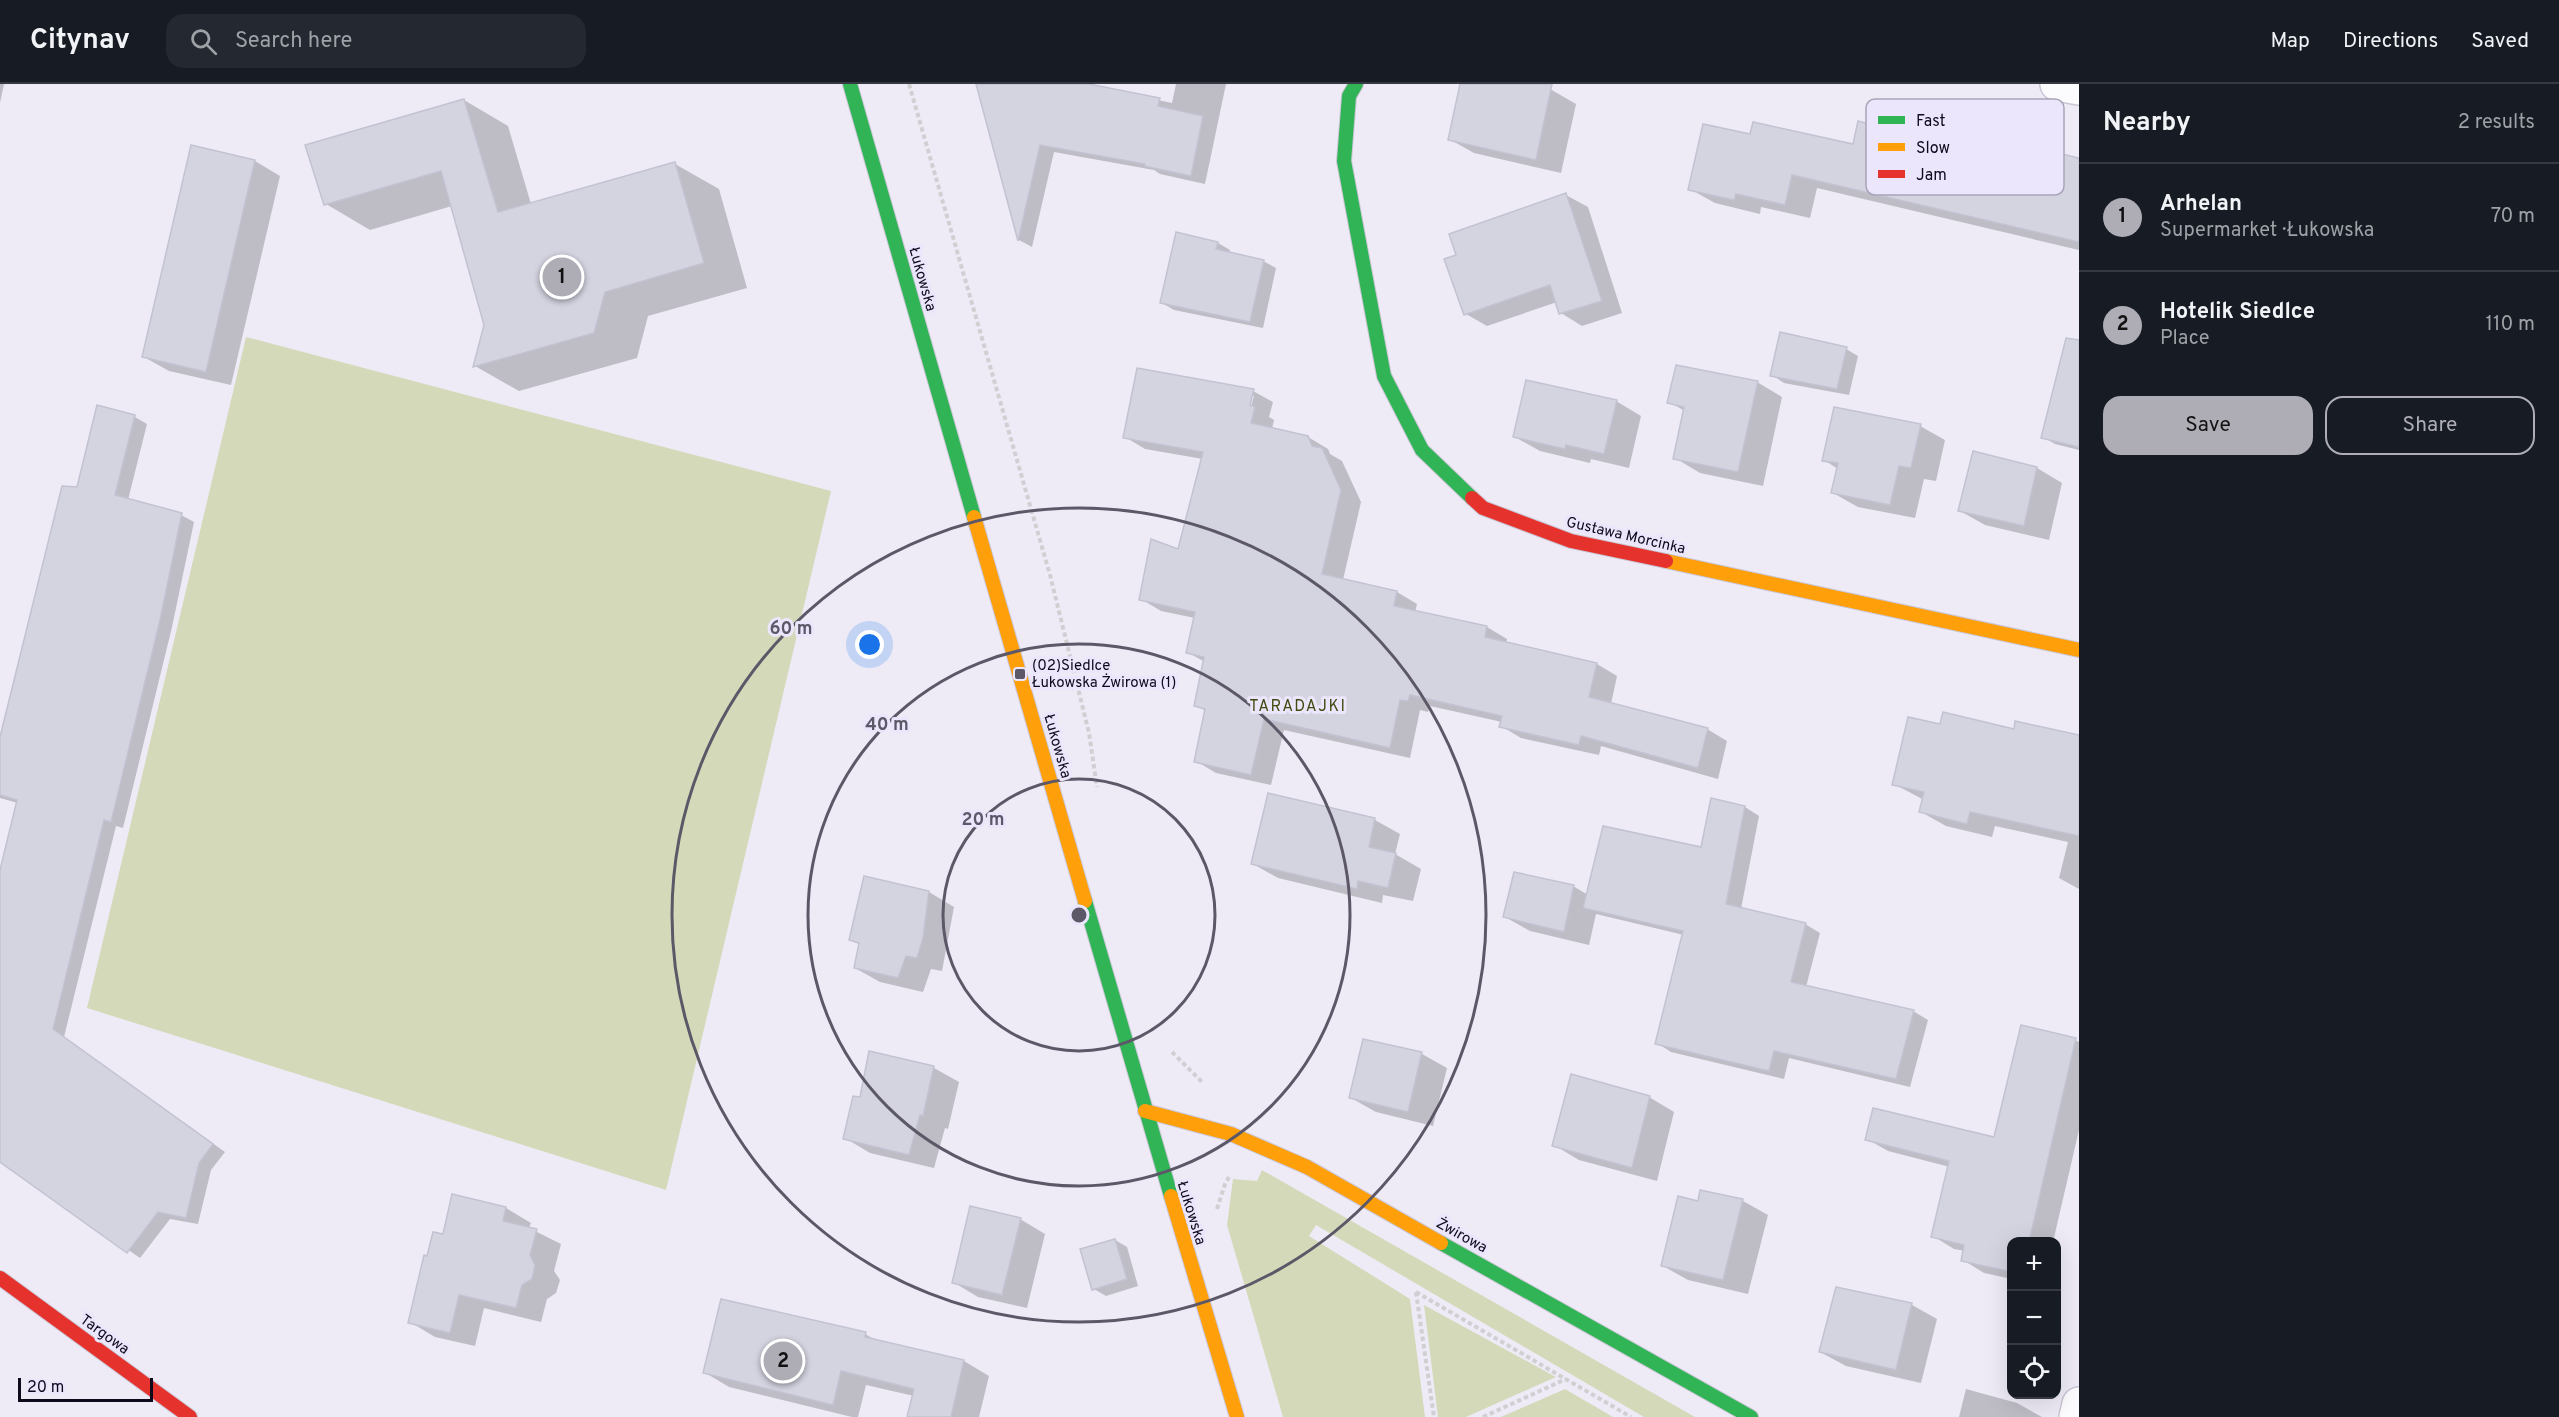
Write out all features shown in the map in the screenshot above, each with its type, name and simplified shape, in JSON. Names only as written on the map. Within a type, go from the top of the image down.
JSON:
[{"type":"street","name":"Łukowska","points":[[850,84],[1144,1111],[1237,1417]]},
{"type":"street","name":"Gustawa Morcinka","points":[[1356,84],[1349,96],[1344,161],[1384,376],[1422,450],[1483,508],[1571,541],[2079,650]]},
{"type":"street","points":[[2057,84],[2079,88]]},
{"type":"street","name":"Żwirowa","points":[[1144,1111],[1231,1134],[1306,1167],[1751,1417]]},
{"type":"street","name":"Targowa","points":[[0,1278],[190,1417]]},
{"type":"street","points":[[2076,1417],[2079,1404]]},
{"type":"path","points":[[909,84],[999,406],[1050,575],[1089,733],[1098,795]]},
{"type":"path","points":[[1166,1046],[1209,1088]]},
{"type":"path","points":[[1434,1417],[1416,1292],[1631,1417]]},
{"type":"path","points":[[1483,1417],[1567,1379]]},
{"type":"green space","points":[[246,337],[831,491],[666,1190],[87,1008]]},
{"type":"green space","points":[[1262,1170],[1695,1417],[1644,1417],[1316,1225],[1309,1236],[1410,1299],[1425,1417],[1283,1417],[1227,1225],[1233,1179],[1257,1181]]},
{"type":"green space","points":[[1424,1305],[1556,1377],[1466,1417],[1438,1417]]},
{"type":"green space","points":[[1565,1389],[1613,1417],[1501,1417]]},
{"type":"building","points":[[976,84],[1089,84],[1160,98],[1158,106],[1203,116],[1191,176],[1144,166],[1145,164],[1040,145],[1018,241]]},
{"type":"building","points":[[1460,84],[1552,84],[1536,160],[1448,140]]},
{"type":"building","points":[[464,99],[498,212],[675,162],[704,263],[605,292],[594,333],[473,367],[484,325],[441,171],[324,205],[305,145]]},
{"type":"building","points":[[1858,121],[1866,123],[1866,192],[1792,175],[1785,205],[1736,194],[1734,200],[1688,190],[1703,124],[1750,134],[1753,122],[1853,144]]},
{"type":"building","points":[[191,145],[255,160],[206,372],[142,357]]},
{"type":"building","points":[[2064,154],[2079,158],[2079,242],[1878,195],[2064,195]]},
{"type":"building","points":[[1566,193],[1602,301],[1559,314],[1550,285],[1464,315],[1444,259],[1456,255],[1449,234]]},
{"type":"building","points":[[1176,232],[1218,242],[1216,249],[1264,260],[1250,322],[1160,303]]},
{"type":"building","points":[[1780,332],[1847,347],[1837,389],[1770,376]]},
{"type":"building","points":[[2066,338],[2079,340],[2079,447],[2041,438]]},
{"type":"building","points":[[1676,365],[1758,381],[1738,472],[1673,459],[1684,407],[1667,403]]},
{"type":"building","points":[[1137,368],[1254,389],[1250,405],[1255,407],[1251,423],[1308,436],[1312,446],[1322,448],[1341,490],[1322,574],[1397,591],[1394,606],[1487,626],[1485,637],[1597,663],[1589,697],[1708,728],[1698,768],[1581,736],[1579,745],[1499,727],[1502,716],[1410,695],[1408,701],[1400,700],[1390,748],[1264,719],[1251,775],[1194,762],[1205,709],[1194,706],[1204,657],[1186,653],[1195,612],[1139,600],[1151,539],[1178,549],[1203,452],[1123,438]]},
{"type":"building","points":[[1526,380],[1617,400],[1604,454],[1566,445],[1565,449],[1513,437]]},
{"type":"building","points":[[97,405],[135,415],[115,495],[182,513],[160,620],[111,822],[104,820],[53,1029],[213,1144],[199,1163],[186,1218],[158,1212],[127,1253],[0,1162],[0,870],[17,800],[0,795],[0,737],[62,486],[77,487]]},
{"type":"building","points":[[1834,407],[1921,424],[1911,468],[1899,466],[1890,505],[1831,493],[1838,463],[1822,461]]},
{"type":"building","points":[[1973,451],[2037,467],[2024,526],[1958,511]]},
{"type":"building","points":[[1943,712],[2014,729],[2015,721],[2079,735],[2079,836],[1970,812],[1967,824],[1919,812],[1924,792],[1892,785],[1908,717],[1940,724]]},
{"type":"building","points":[[1268,793],[1375,818],[1369,847],[1396,853],[1388,888],[1358,881],[1357,889],[1251,864]]},
{"type":"building","points":[[1711,798],[1745,806],[1726,904],[1806,923],[1791,982],[1914,1010],[1896,1079],[1774,1051],[1769,1071],[1655,1044],[1683,931],[1583,908],[1603,826],[1701,847]]},
{"type":"building","points":[[1514,872],[1574,885],[1564,932],[1503,917]]},
{"type":"building","points":[[864,876],[929,891],[923,938],[917,958],[906,956],[898,978],[854,968],[859,943],[849,940]]},
{"type":"building","points":[[2021,1025],[2076,1038],[2030,1237],[2007,1237],[2007,1271],[1961,1261],[1964,1245],[1931,1237],[1949,1161],[1865,1140],[1873,1108],[1994,1137]]},
{"type":"building","points":[[1363,1039],[1422,1052],[1408,1112],[1349,1098]]},
{"type":"building","points":[[869,1051],[934,1066],[923,1116],[920,1115],[909,1155],[843,1139],[853,1096],[860,1097]]},
{"type":"building","points":[[1571,1074],[1650,1096],[1632,1168],[1552,1146]]},
{"type":"building","points":[[1700,1190],[1743,1199],[1723,1280],[1661,1266],[1678,1196],[1698,1201]]},
{"type":"building","points":[[452,1194],[506,1207],[503,1221],[537,1229],[530,1255],[535,1265],[532,1279],[522,1285],[516,1308],[459,1295],[450,1333],[408,1323],[424,1255],[427,1256],[433,1232],[443,1234]]},
{"type":"building","points":[[970,1206],[1021,1218],[1002,1295],[952,1283]]},
{"type":"building","points":[[1115,1239],[1127,1279],[1092,1290],[1080,1249]]},
{"type":"building","points":[[1836,1287],[1912,1303],[1896,1370],[1819,1352]]},
{"type":"building","points":[[721,1299],[866,1332],[865,1337],[964,1360],[951,1417],[907,1417],[914,1389],[841,1371],[833,1405],[703,1373]]},
{"type":"traffic: fast","points":[[850,84],[974,517]]},
{"type":"traffic: fast","points":[[1356,84],[1349,96],[1344,161],[1384,376],[1422,450],[1472,498]]},
{"type":"traffic: fast","points":[[1085,901],[1171,1196]]},
{"type":"traffic: fast","points":[[1441,1243],[1751,1417]]},
{"type":"traffic: slow","points":[[974,517],[1085,901]]},
{"type":"traffic: slow","points":[[1666,561],[2079,650]]},
{"type":"traffic: slow","points":[[1145,1111],[1231,1134],[1307,1167],[1441,1243]]},
{"type":"traffic: slow","points":[[1171,1196],[1237,1417]]},
{"type":"traffic: jam","points":[[1472,498],[1483,508],[1571,541],[1666,561]]},
{"type":"traffic: jam","points":[[0,1278],[190,1417]]},
{"type":"place","name":"Arhelan","points":[[562,277]]},
{"type":"place","name":"(02)Siedlce Łukowska Żwirowa (1)","points":[[1020,674]]},
{"type":"place","name":"Hotelik Siedlce","points":[[783,1361]]},
{"type":"district","name":"TARADAJKI","points":[[1298,705]]}]
